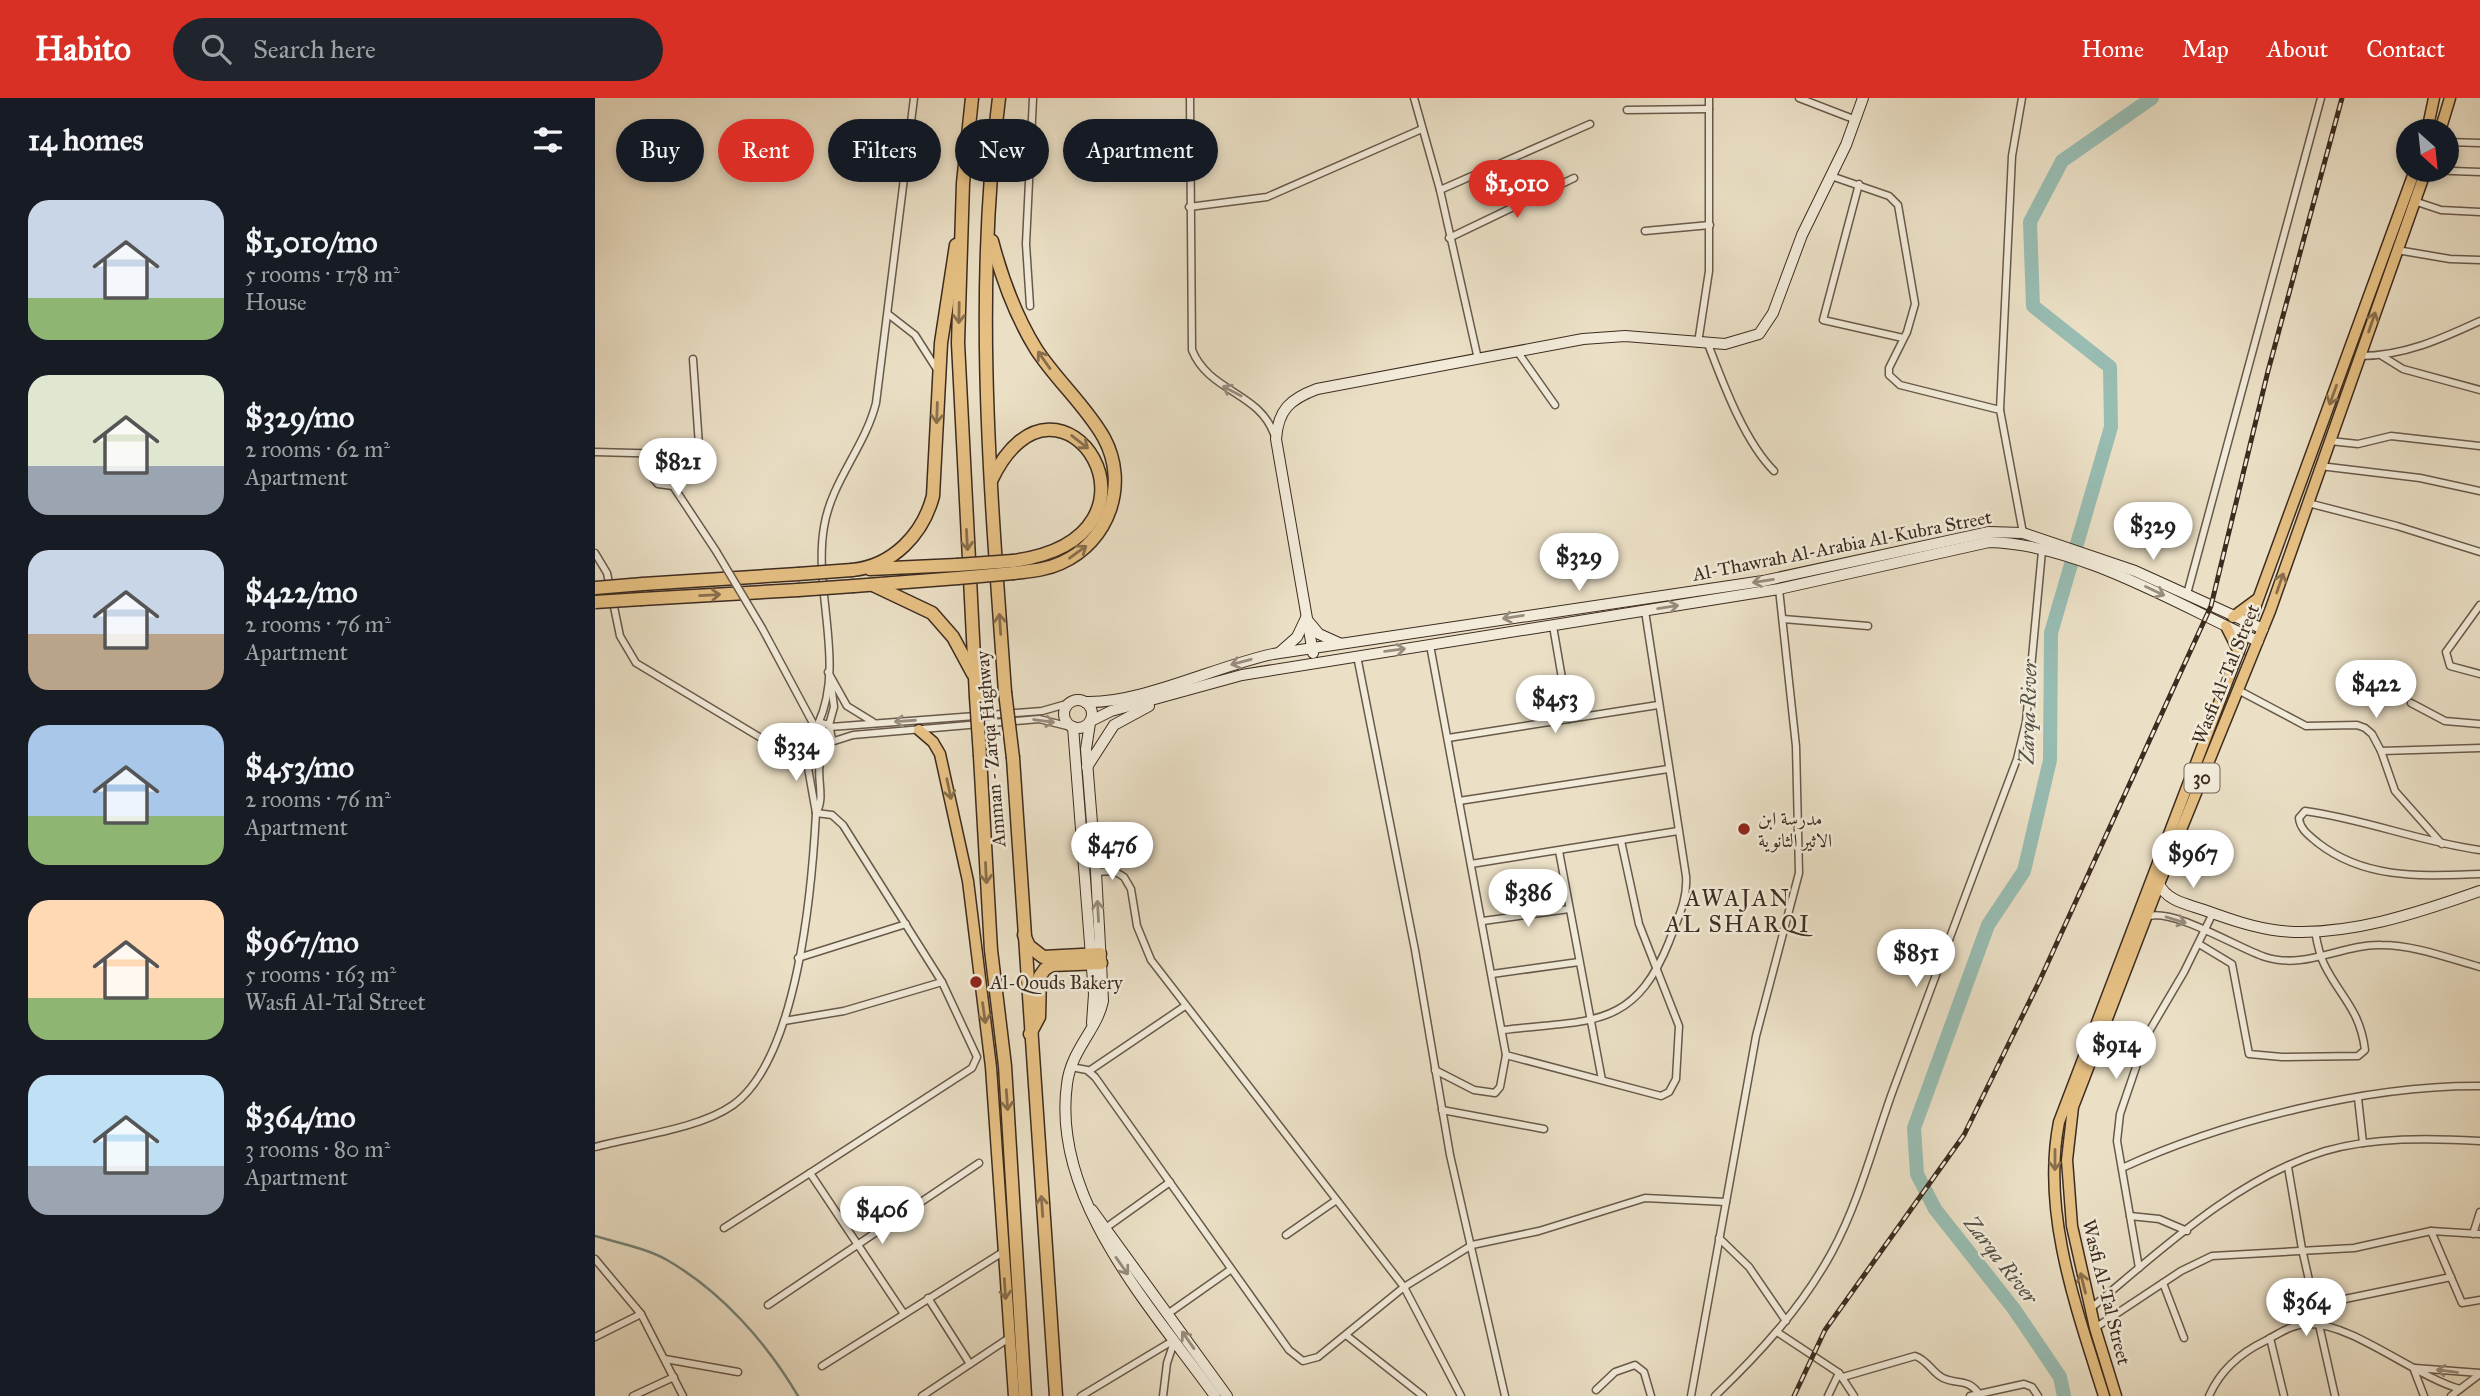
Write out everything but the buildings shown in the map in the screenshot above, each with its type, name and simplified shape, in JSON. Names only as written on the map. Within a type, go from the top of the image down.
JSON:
[{"type":"highway","name":"Amman - Zarqa Highway","points":[[972,98],[962,224],[960,410],[991,950],[1005,1066],[1025,1396]]},
{"type":"highway","name":"Amman - Zarqa Highway","points":[[999,98],[987,225],[985,350],[990,482],[1005,692],[1013,758],[1030,1034],[1052,1255],[1056,1396]]},
{"type":"highway","points":[[857,569],[906,545],[928,515],[933,496],[939,373],[950,269],[962,224]]},
{"type":"highway","points":[[595,588],[857,569],[957,565],[1013,567],[1061,563],[1090,543],[1109,514],[1116,481],[1110,450],[1103,436],[1052,372],[1023,327],[1002,277],[987,225]]},
{"type":"highway","points":[[595,602],[958,579],[1013,567],[1056,551],[1080,534],[1096,509],[1102,482],[1095,457],[1077,437],[1063,432],[1041,432],[1017,443],[1006,453],[990,482]]},
{"type":"highway","points":[[873,585],[932,613],[953,637],[974,677]]},
{"type":"highway","points":[[1023,933],[1029,946],[1042,957],[1096,959]]},
{"type":"highway","points":[[976,952],[991,950]]},
{"type":"highway","points":[[1030,1034],[1039,1017],[1040,976],[1045,969],[1052,965],[1096,959]]},
{"type":"main road","points":[[1314,662],[1276,439],[1279,418],[1289,402],[1317,388],[1583,339],[1625,336],[1703,343],[1738,342],[1765,329],[1802,235],[1831,177],[1863,98]]},
{"type":"main road","points":[[2430,119],[2434,98]]},
{"type":"main road","points":[[2444,119],[2450,98]]},
{"type":"main road","name":"Wasfi Al-Tal Street","points":[[2104,1396],[2080,1317],[2059,1227],[2055,1172],[2057,1129],[2078,1066],[2239,652],[2411,182]]},
{"type":"main road","name":"Wasfi Al-Tal Street","points":[[2116,1396],[2077,1260],[2068,1201],[2069,1124],[2146,917],[2263,629],[2421,182]]},
{"type":"main road","name":"Al-Thawrah Al-Arabia Al-Kubra Street","points":[[1085,702],[1165,686],[1231,664],[1273,654],[1763,581],[1975,533],[2024,533],[2066,553]]},
{"type":"main road","name":"Al-Thawrah Al-Arabia Al-Kubra Street","points":[[1090,722],[1111,712],[1242,675],[1779,589],[1973,544],[2018,543],[2042,551],[2066,553]]},
{"type":"main road","points":[[2066,553],[2187,594],[2229,621],[2239,652]]},
{"type":"main road","points":[[2092,561],[2229,621],[2247,630],[2258,641]]},
{"type":"main road","points":[[2229,621],[2258,598]]},
{"type":"main road","points":[[1306,617],[1314,629],[1325,638],[1346,643]]},
{"type":"main road","points":[[1273,654],[1292,643],[1306,617]]},
{"type":"main road","points":[[2247,630],[2263,629]]},
{"type":"main road","points":[[1087,767],[1114,726],[1168,697]]},
{"type":"main road","points":[[1096,959],[1072,727],[1064,713],[1070,703],[1085,702],[1091,708],[1086,740],[1096,872],[1096,959],[1092,1026],[1071,1067],[1066,1095],[1068,1138],[1075,1174],[1099,1233],[1215,1396]]},
{"type":"main road","points":[[1072,727],[1080,728],[1090,722]]},
{"type":"main road","points":[[919,730],[933,742],[943,761],[966,867],[991,1067],[1014,1396]]},
{"type":"main road","points":[[2159,884],[2172,899],[2213,913],[2263,928],[2315,931],[2400,916],[2479,892]]},
{"type":"main road","points":[[1089,1207],[1107,1227],[1227,1396]]},
{"type":"street","points":[[595,1147],[704,1119],[734,1105],[747,1093],[784,1021],[810,890],[815,813],[808,768],[810,738],[825,706],[828,672],[823,527],[831,498],[873,415],[914,98]]},
{"type":"street","points":[[1030,306],[1026,244],[1033,98]]},
{"type":"street","points":[[1190,98],[1192,350],[1204,372],[1213,380],[1259,408],[1276,439]]},
{"type":"street","points":[[1414,98],[1440,190],[1478,359]]},
{"type":"street","points":[[1709,98],[1709,271],[1703,343],[1758,451],[1774,471]]},
{"type":"street","points":[[1799,98],[1856,120]]},
{"type":"street","points":[[2022,98],[2013,156],[2000,410],[2024,533]]},
{"type":"street","points":[[2187,594],[2321,98]]},
{"type":"street","points":[[1627,110],[1709,109]]},
{"type":"street","points":[[1440,190],[1590,124]]},
{"type":"street","points":[[1189,207],[1267,197],[1423,129]]},
{"type":"street","points":[[2459,142],[2480,143]]},
{"type":"street","points":[[2459,171],[2480,172]]},
{"type":"street","points":[[1831,177],[1889,196],[1901,210],[1906,260],[1915,297],[1903,338],[1889,368],[1893,380],[1943,397],[2000,410]]},
{"type":"street","points":[[1450,238],[1574,178]]},
{"type":"street","points":[[1859,184],[1823,320],[1903,338]]},
{"type":"street","points":[[2414,201],[2441,210],[2480,212]]},
{"type":"street","points":[[1645,230],[1710,225]]},
{"type":"street","points":[[2397,250],[2457,260],[2480,260]]},
{"type":"street","points":[[888,314],[915,334],[929,352],[939,373]]},
{"type":"street","points":[[2360,356],[2382,356],[2431,343],[2480,321]]},
{"type":"street","points":[[1517,351],[1555,405]]},
{"type":"street","points":[[2382,356],[2403,369],[2480,390]]},
{"type":"street","points":[[683,469],[694,467],[699,460],[693,359]]},
{"type":"street","points":[[2329,441],[2358,444],[2378,437],[2403,436],[2480,446]]},
{"type":"street","points":[[595,452],[661,455],[676,456],[683,469],[681,479],[673,485],[663,486],[651,476],[653,461],[661,455]]},
{"type":"street","points":[[2320,466],[2420,478],[2480,491]]},
{"type":"street","points":[[673,485],[762,628],[816,725]]},
{"type":"street","points":[[2308,503],[2397,526],[2480,552]]},
{"type":"street","points":[[1715,1396],[1786,1321],[1815,1281],[1845,1227],[2017,760],[2026,722],[2042,551]]},
{"type":"street","points":[[595,553],[607,573],[619,636],[636,663],[754,734],[796,754],[811,751],[823,754]]},
{"type":"street","points":[[1691,1396],[1756,1036],[1798,873],[1796,746],[1779,589]]},
{"type":"street","points":[[2480,605],[2449,645],[2446,657],[2450,666],[2480,674]]},
{"type":"street","points":[[1504,1030],[1613,1014],[1627,1006],[1658,969],[1686,895],[1645,611]]},
{"type":"street","points":[[1783,620],[1868,626]]},
{"type":"street","points":[[1553,626],[1569,719]]},
{"type":"street","points":[[1430,645],[1504,1030],[1506,1055],[1500,1087],[1495,1093],[1474,1090],[1435,1070]]},
{"type":"street","points":[[1357,656],[1415,950],[1442,1110],[1505,1396]]},
{"type":"street","points":[[828,672],[847,706],[875,723]]},
{"type":"street","points":[[828,672],[834,700],[829,726],[831,743]]},
{"type":"street","points":[[2238,690],[2306,726],[2357,725],[2365,728],[2381,751],[2395,791],[2443,845]]},
{"type":"street","points":[[816,725],[1042,710],[1070,703]]},
{"type":"street","points":[[2411,704],[2445,721],[2480,724]]},
{"type":"street","points":[[1448,738],[1658,705]]},
{"type":"street","points":[[815,813],[820,801],[818,769],[823,754],[831,743],[853,735],[1039,719],[1072,727]]},
{"type":"street","points":[[780,745],[810,738]]},
{"type":"street","points":[[2381,751],[2480,748]]},
{"type":"street","points":[[1459,801],[1668,769]]},
{"type":"street","points":[[2480,850],[2443,845],[2342,816],[2305,811],[2299,818],[2303,830],[2312,838],[2338,857],[2360,867],[2408,874],[2480,874]]},
{"type":"street","points":[[724,1228],[976,1063],[976,1051],[942,982],[906,924],[838,820],[825,812],[815,813]]},
{"type":"street","points":[[1471,864],[1678,831]]},
{"type":"street","points":[[1506,1055],[1661,1096],[1673,1087],[1680,1035],[1676,1015],[1639,924],[1621,841]]},
{"type":"street","points":[[1559,851],[1602,1080]]},
{"type":"street","points":[[1096,872],[1114,871],[1128,883],[1137,926],[1146,950],[1185,1006],[1404,1287],[1461,1396]]},
{"type":"street","points":[[1483,921],[1569,909]]},
{"type":"street","points":[[2139,1268],[2117,1141],[2118,1125],[2140,1053],[2157,1014],[2199,944],[2213,913]]},
{"type":"street","points":[[2146,917],[2156,914],[2206,929],[2278,960],[2306,960],[2379,945],[2414,950],[2480,967]]},
{"type":"street","points":[[798,958],[906,924]]},
{"type":"street","points":[[2199,944],[2232,964],[2249,1054],[2282,1057],[2358,1056],[2365,1050],[2361,1031],[2346,996],[2320,956],[2315,931]]},
{"type":"street","points":[[1492,974],[1579,962]]},
{"type":"street","points":[[784,1021],[844,1011],[942,982]]},
{"type":"street","points":[[1089,1071],[1185,1006]]},
{"type":"street","points":[[1071,1067],[1089,1071],[1230,1270],[1297,1359],[1313,1360],[1404,1287],[1472,1245],[1539,1231],[1644,1198],[1726,1202]]},
{"type":"street","points":[[2122,1168],[2205,1136],[2358,1098],[2402,1090],[2480,1086]]},
{"type":"street","points":[[2358,1098],[2363,1143]]},
{"type":"street","points":[[1442,1110],[1544,1129]]},
{"type":"street","points":[[2090,1310],[2139,1268],[2242,1191],[2288,1167],[2323,1152],[2363,1143],[2480,1141]]},
{"type":"street","points":[[768,1306],[979,1163]]},
{"type":"street","points":[[2288,1167],[2302,1249],[2335,1396]]},
{"type":"street","points":[[810,1172],[904,1314]]},
{"type":"street","points":[[1107,1227],[1170,1182]]},
{"type":"street","points":[[1286,1235],[1335,1201]]},
{"type":"street","points":[[2095,1328],[2162,1283],[2212,1256],[2354,1248],[2431,1231],[2476,1234],[2480,1212]]},
{"type":"street","points":[[2130,1216],[2158,1219],[2187,1231]]},
{"type":"street","points":[[2431,1231],[2462,1303],[2480,1300]]},
{"type":"street","points":[[1719,1238],[1749,1267],[1786,1321]]},
{"type":"street","points":[[822,1366],[1003,1252]]},
{"type":"street","points":[[595,1259],[641,1314],[683,1396]]},
{"type":"street","points":[[1169,1313],[1230,1270]]},
{"type":"street","points":[[2316,1305],[2451,1277]]},
{"type":"street","points":[[2162,1283],[2184,1338]]},
{"type":"street","points":[[928,1298],[970,1364]]},
{"type":"street","points":[[595,1337],[641,1314]]},
{"type":"street","points":[[2209,1396],[2232,1363],[2285,1328],[2321,1325],[2380,1349],[2436,1381],[2460,1389]]},
{"type":"street","points":[[1777,1332],[1841,1375],[1854,1396]]},
{"type":"street","points":[[1346,1335],[1423,1396]]},
{"type":"street","points":[[922,1396],[1009,1338]]},
{"type":"street","points":[[2270,1338],[2284,1396]]},
{"type":"street","points":[[1081,1396],[1174,1340]]},
{"type":"street","points":[[1163,1396],[1167,1363],[1174,1340]]},
{"type":"street","points":[[1828,1396],[1841,1375],[1916,1356],[1942,1378],[1965,1381],[1979,1394]]},
{"type":"street","points":[[665,1359],[739,1372]]},
{"type":"street","points":[[1596,1390],[1615,1372],[1635,1366],[1644,1372],[1651,1396]]},
{"type":"street","points":[[2413,1368],[2480,1374]]},
{"type":"street","points":[[2413,1368],[2424,1396]]},
{"type":"street","points":[[2451,1396],[2480,1374]]},
{"type":"street","points":[[633,1396],[674,1377]]},
{"type":"street","points":[[1970,1396],[2024,1384],[2032,1387],[2038,1396]]},
{"type":"waterway","name":"Zarqa River","points":[[2064,1396],[2060,1377],[2014,1309],[1935,1209],[1917,1174],[1914,1128],[1988,925],[2024,871],[2050,760],[2051,633],[2111,427],[2110,367],[2033,306],[2030,222],[2062,161],[2152,98]]},
{"type":"waterway","points":[[595,1236],[659,1256],[706,1287],[757,1338],[798,1396]]},
{"type":"railway","points":[[1794,1396],[1825,1330],[1964,1135],[2039,982],[2211,606],[2268,371],[2342,98]]},
{"type":"place","name":"مدرسة ابن الاثير الثانوية","points":[[1744,829]]},
{"type":"place","name":"Al-Qouds Bakery","points":[[976,982]]},
{"type":"district","name":"AWAJAN AL SHARQI","points":[[1738,911]]}]
